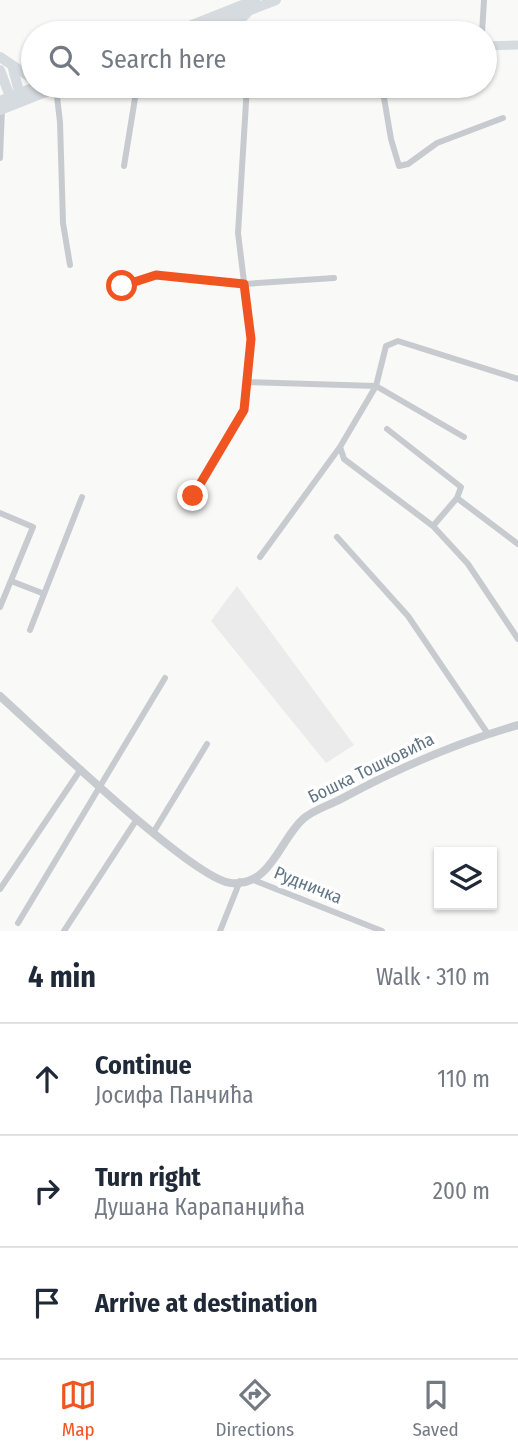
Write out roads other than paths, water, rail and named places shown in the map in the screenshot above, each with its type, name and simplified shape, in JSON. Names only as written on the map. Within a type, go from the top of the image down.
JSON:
[{"type":"main road","points":[[216,21],[255,4],[276,0]]},
{"type":"main road","points":[[239,21],[255,4]]},
{"type":"main road","points":[[211,21],[224,17]]},
{"type":"main road","points":[[224,17],[224,21]]},
{"type":"main road","points":[[224,17],[227,21]]},
{"type":"main road","points":[[497,46],[518,45]]},
{"type":"main road","points":[[0,57],[21,71]]},
{"type":"main road","points":[[8,101],[12,65]]},
{"type":"main road","points":[[1,75],[8,101]]},
{"type":"street","points":[[483,21],[484,0]]},
{"type":"street","points":[[59,98],[63,223],[70,265]]},
{"type":"street","points":[[124,166],[135,98]]},
{"type":"street","points":[[193,496],[244,410],[248,382],[251,339],[238,233],[246,98]]},
{"type":"street","points":[[384,98],[391,139],[400,166],[408,164],[437,143],[503,118]]},
{"type":"street","points":[[0,158],[8,101]]},
{"type":"street","points":[[122,286],[156,275],[244,284],[334,278]]},
{"type":"street","points":[[260,557],[340,447],[376,386],[386,346],[398,341],[518,379]]},
{"type":"street","points":[[248,382],[376,386],[464,437]]},
{"type":"street","points":[[387,429],[461,487],[457,498],[433,526]]},
{"type":"street","points":[[340,447],[344,459],[433,526],[468,564],[518,639]]},
{"type":"street","points":[[30,630],[42,593],[82,497]]},
{"type":"street","points":[[457,498],[518,544]]},
{"type":"street","points":[[0,513],[33,527],[0,607]]},
{"type":"street","points":[[337,537],[408,616],[488,734]]},
{"type":"street","points":[[11,581],[42,593]]},
{"type":"street","points":[[18,923],[165,678]]},
{"type":"street","name":"Рудничка","points":[[0,696],[153,833],[207,873],[231,883],[251,879],[382,931]]},
{"type":"street","name":"Бошка Тошковића","points":[[251,879],[273,863],[303,819],[373,782],[466,740],[518,725]]},
{"type":"street","points":[[153,833],[207,744]]},
{"type":"street","points":[[0,889],[81,769]]},
{"type":"street","points":[[64,931],[137,818]]},
{"type":"street","points":[[220,931],[240,881]]}]
